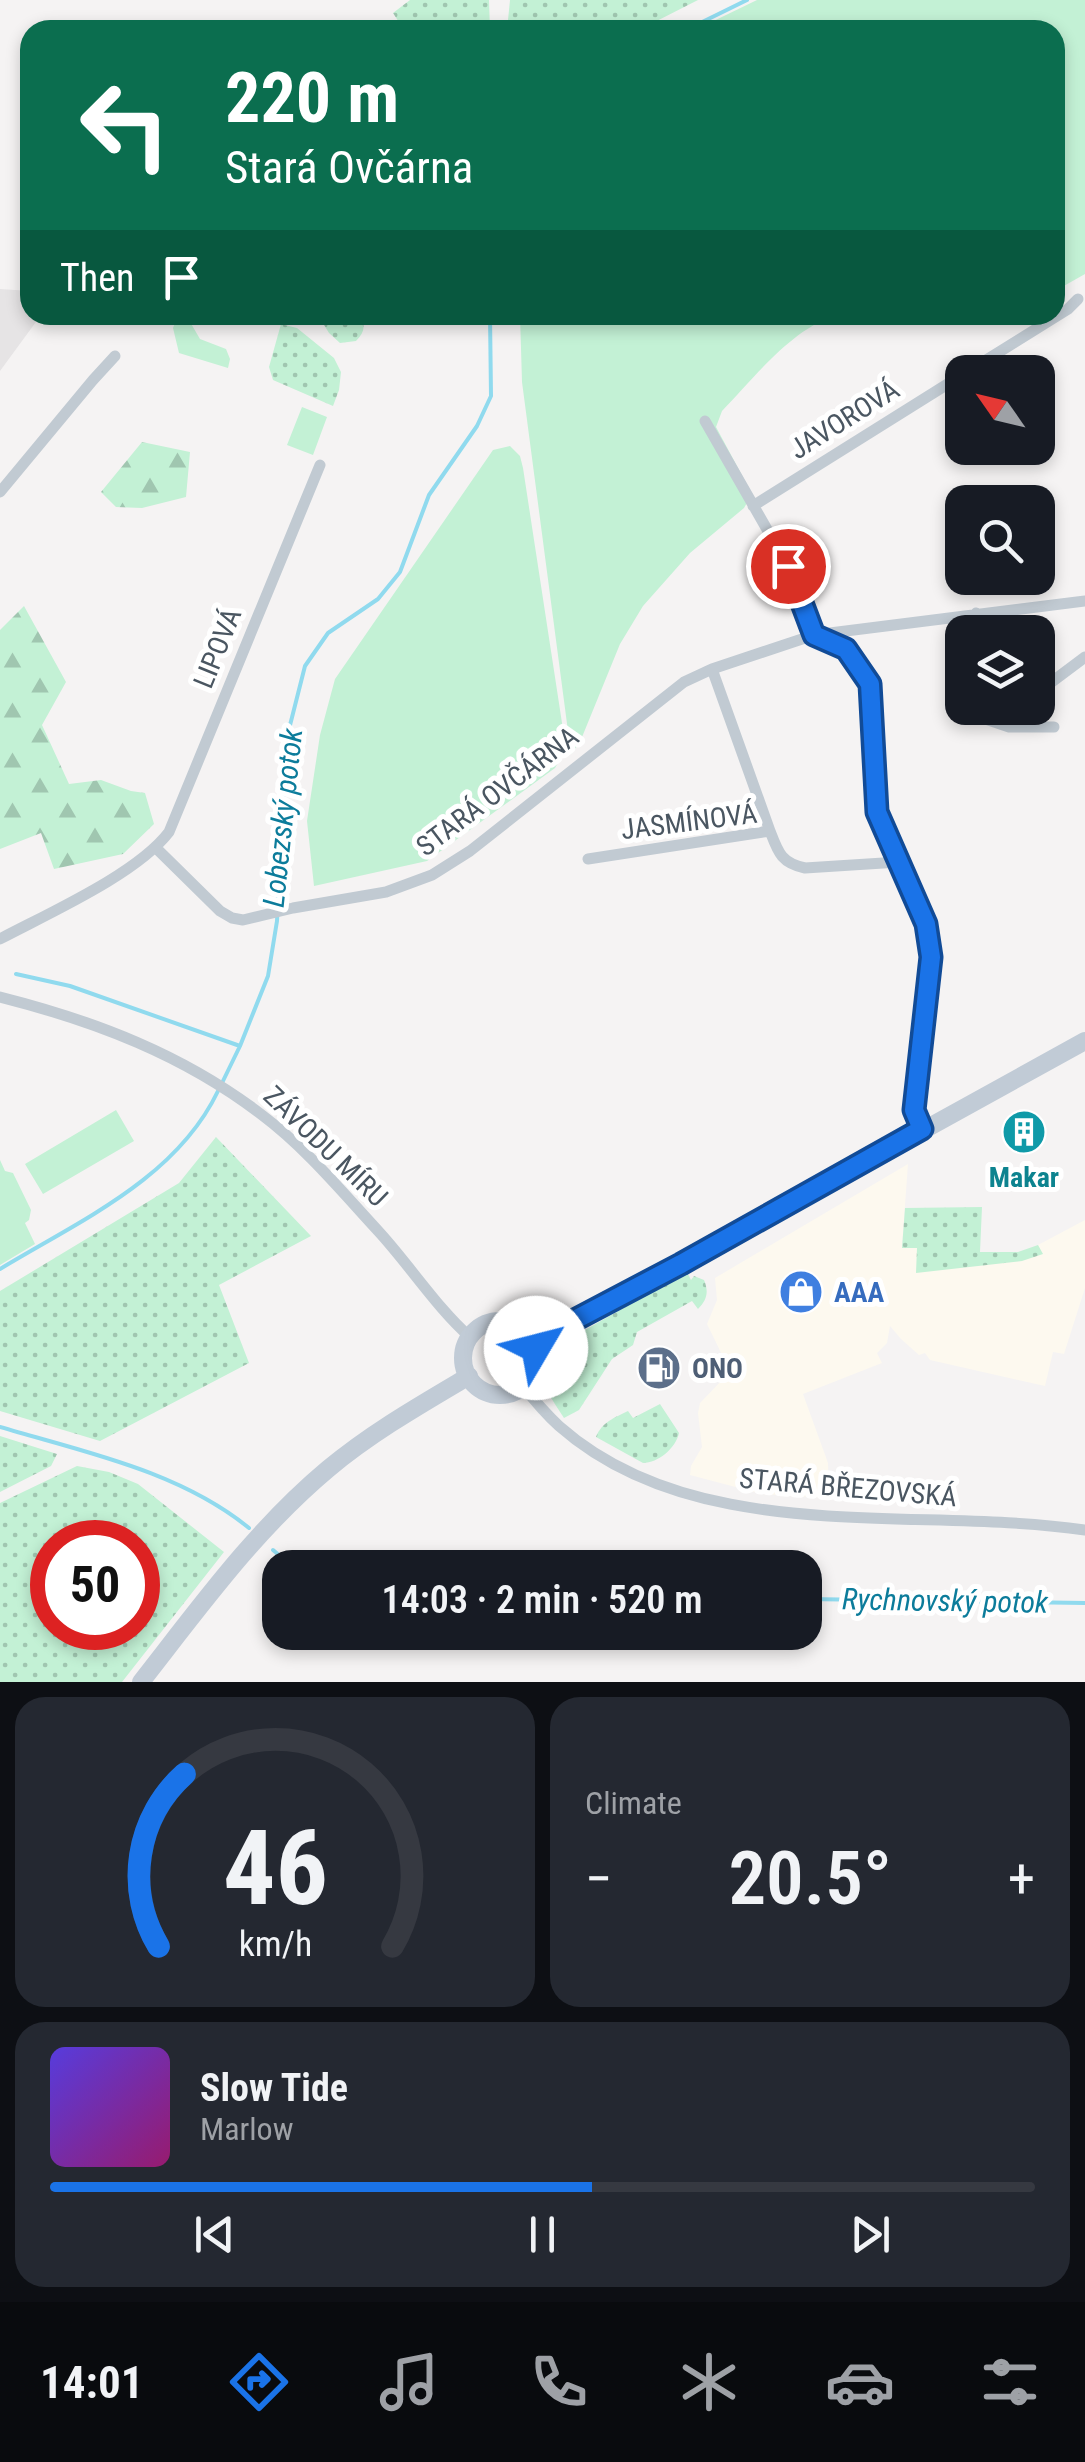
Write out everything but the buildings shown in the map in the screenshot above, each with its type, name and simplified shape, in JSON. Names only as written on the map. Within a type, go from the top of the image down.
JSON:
[{"type":"main road","points":[[533,1342],[1085,1040]]},
{"type":"main road","points":[[505,1321],[520,1326],[533,1342],[536,1368],[523,1386],[509,1393],[494,1394],[479,1388],[468,1376],[464,1354],[470,1336],[486,1324],[505,1321]]},
{"type":"main road","points":[[141,1682],[224,1576],[286,1507],[369,1438],[468,1376]]},
{"type":"street","name":"JAVOROVÁ","points":[[1065,311],[1078,299]]},
{"type":"street","name":"JAVOROVÁ","points":[[995,355],[1043,325]]},
{"type":"street","points":[[0,492],[115,356]]},
{"type":"street","name":"JAVOROVÁ","points":[[753,506],[945,386]]},
{"type":"street","points":[[705,421],[788,566],[814,635],[846,649],[870,684],[877,812],[926,924],[931,957],[914,1110],[922,1129]]},
{"type":"street","name":"LIPOVÁ","points":[[156,848],[169,832],[320,464]]},
{"type":"street","name":"STARÁ OVČÁRNA","points":[[156,848],[220,911],[242,920],[386,892],[432,876],[470,852],[684,682],[712,670],[814,635],[1085,601]]},
{"type":"street","points":[[1055,680],[1085,656]]},
{"type":"street","points":[[712,670],[770,831]]},
{"type":"street","points":[[1002,725],[1054,727]]},
{"type":"street","name":"JASMÍNOVÁ","points":[[588,859],[770,831],[779,852],[791,865],[804,868],[899,862]]},
{"type":"street","points":[[0,938],[94,889],[156,848]]},
{"type":"street","name":"ZÁVODU MÍRU","points":[[0,997],[128,1037],[171,1057],[264,1116],[316,1164],[470,1336]]},
{"type":"street","name":"STARÁ BŘEZOVSKÁ","points":[[523,1386],[550,1418],[590,1448],[649,1480],[699,1498],[784,1512],[1054,1525],[1085,1530]]},
{"type":"shaded area","points":[[0,289],[20,290],[20,325],[34,325],[0,371]]},
{"type":"shaded area","points":[[908,1164],[902,1247],[917,1248],[917,1271],[1042,1254],[1038,1245],[1085,1220],[1085,1288],[1064,1354],[1053,1352],[1045,1386],[930,1360],[925,1353],[919,1355],[890,1326],[887,1343],[877,1353],[882,1363],[803,1394],[828,1463],[829,1498],[762,1494],[690,1475],[702,1447],[700,1403],[727,1375],[728,1367],[707,1324],[717,1300],[715,1278]]},
{"type":"green space","points":[[410,0],[489,0],[490,20],[398,20],[393,13]]},
{"type":"green space","points":[[510,0],[698,0],[659,20],[508,20]]},
{"type":"green space","points":[[757,0],[1085,0],[1085,274],[1065,285],[1065,20],[716,20]]},
{"type":"green space","points":[[192,325],[200,339],[226,349],[228,368],[179,353],[173,328]]},
{"type":"green space","points":[[281,325],[297,328],[334,358],[341,372],[333,406],[273,380],[269,367]]},
{"type":"green space","points":[[324,325],[364,325],[356,341],[340,343]]},
{"type":"green space","points":[[520,325],[815,325],[789,342],[722,411],[716,427],[752,494],[744,508],[690,553],[643,606],[620,644],[580,742],[571,754],[522,382]]},
{"type":"green space","points":[[302,407],[327,417],[313,455],[287,445]]},
{"type":"green space","points":[[142,442],[190,452],[186,497],[142,508],[116,507],[101,492]]},
{"type":"green space","points":[[510,446],[520,456],[523,468],[566,749],[555,768],[427,861],[314,886],[307,821],[320,735],[335,679],[493,450]]},
{"type":"green space","points":[[24,606],[66,682],[42,725],[69,784],[101,780],[145,793],[154,824],[123,854],[54,869],[41,833],[0,849],[0,630]]},
{"type":"green space","points":[[116,1110],[134,1141],[43,1194],[25,1164]]},
{"type":"green space","points":[[216,1137],[311,1236],[219,1285],[249,1363],[100,1441],[0,1411],[0,1291],[179,1183]]},
{"type":"green space","points":[[0,1160],[5,1171],[13,1173],[31,1210],[25,1223],[35,1244],[0,1265]]},
{"type":"green space","points":[[982,1207],[980,1252],[1018,1252],[1038,1245],[1043,1254],[1022,1261],[916,1273],[917,1248],[902,1248],[905,1208]]},
{"type":"green space","points":[[687,1272],[691,1280],[694,1276],[704,1280],[707,1292],[701,1306],[698,1309],[692,1301],[637,1332],[633,1345],[612,1359],[579,1410],[564,1418],[544,1380],[543,1371],[552,1353],[562,1343]]},
{"type":"green space","points":[[660,1404],[679,1433],[670,1449],[655,1460],[643,1463],[596,1437],[605,1424],[618,1416],[628,1411],[633,1418]]},
{"type":"green space","points":[[0,1436],[57,1454],[51,1466],[0,1492]]},
{"type":"green space","points":[[77,1466],[109,1472],[138,1484],[224,1552],[160,1634],[160,1520],[30,1520],[30,1650],[147,1650],[122,1682],[0,1682],[0,1503]]},
{"type":"waterway","name":"Lobezský potok","points":[[706,20],[747,0]]},
{"type":"waterway","name":"Lobezský potok","points":[[222,1083],[268,976],[277,921],[286,741],[305,666],[328,633],[378,599],[400,572],[429,495],[477,426],[491,396],[490,325]]},
{"type":"waterway","points":[[16,974],[70,986],[240,1046]]},
{"type":"waterway","name":"Lobezský potok","points":[[0,1269],[93,1215],[151,1173],[200,1122],[218,1091]]},
{"type":"waterway","name":"Rychnovský potok","points":[[0,1427],[130,1465],[192,1492],[249,1528]]},
{"type":"waterway","name":"Rychnovský potok","points":[[822,1599],[1085,1603]]},
{"type":"place","name":"Makar","points":[[1024,1132]]},
{"type":"place","name":"AAA","points":[[801,1292]]},
{"type":"place","name":"ONO","points":[[659,1368]]},
{"type":"route","points":[[536,1348],[533,1342],[922,1129],[914,1110],[931,957],[926,924],[877,812],[870,684],[846,649],[814,635],[788,566]]}]
